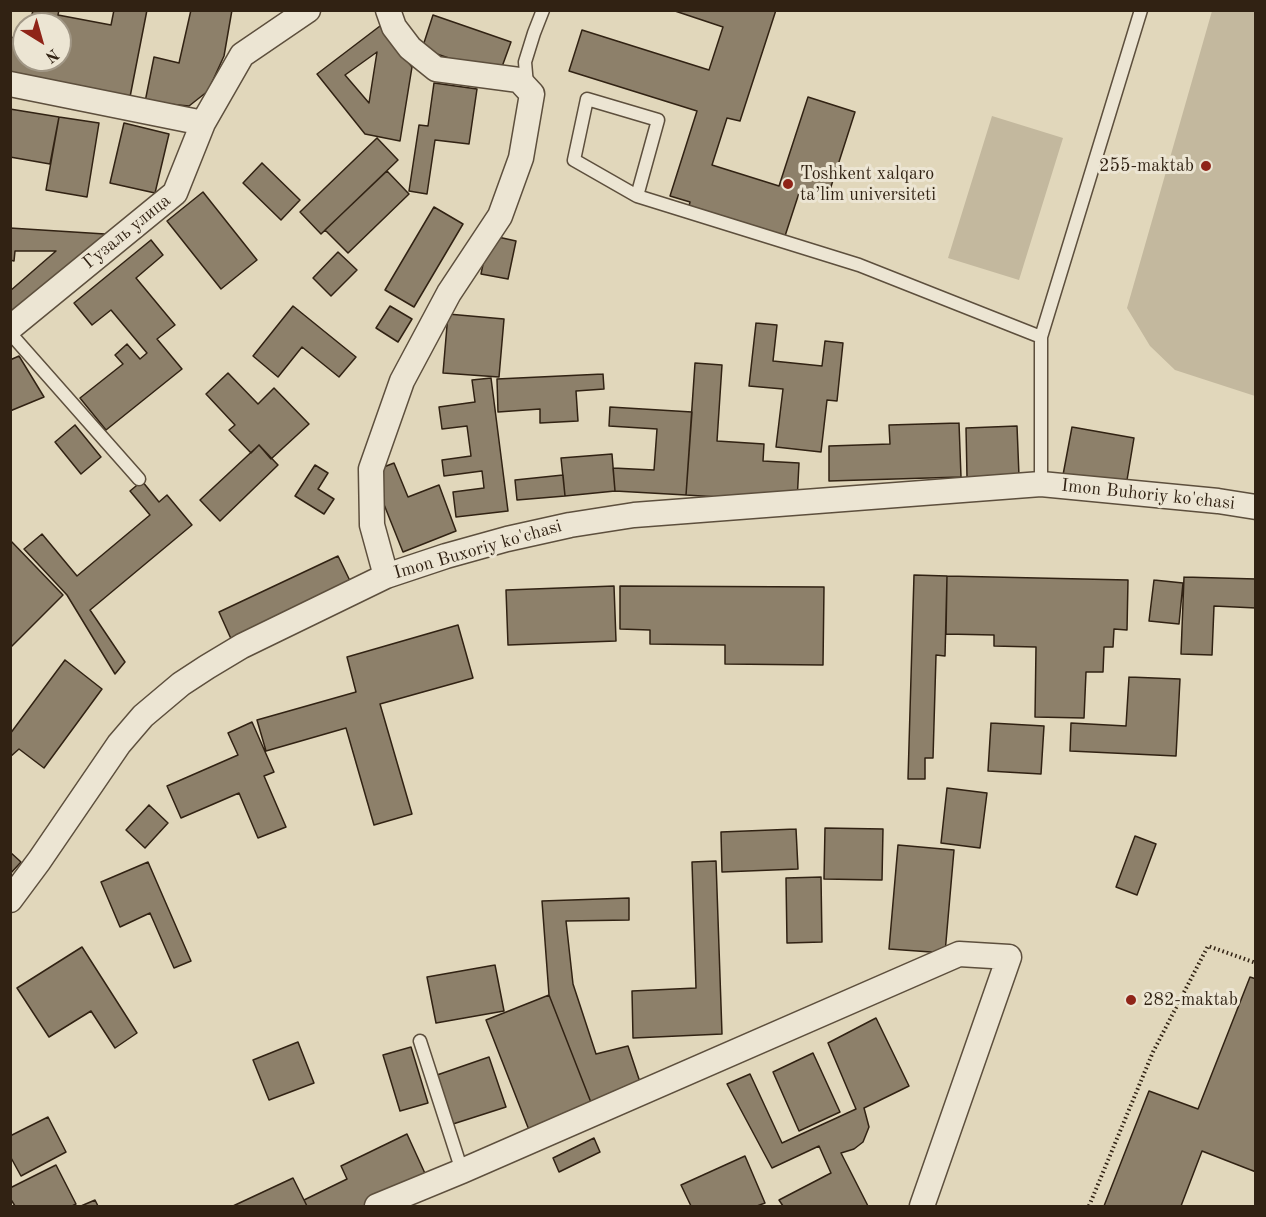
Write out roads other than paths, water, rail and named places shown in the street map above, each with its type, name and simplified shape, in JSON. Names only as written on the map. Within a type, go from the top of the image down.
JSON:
[{"type":"street","name":"Гузаль улица","points":[[10,328],[176,193],[203,123],[242,55],[308,10]]},
{"type":"street","points":[[386,576],[372,525],[371,468],[402,381],[449,293],[500,216],[521,158],[532,94],[519,80],[436,69],[410,48],[394,27],[388,10]]},
{"type":"street","points":[[10,84],[203,123]]},
{"type":"street","name":"Imon Buxoriy ko'chasi","points":[[10,900],[119,744],[143,716],[159,702],[181,684],[242,646],[386,576],[507,539],[570,525],[634,515],[1041,484]]},
{"type":"street","name":"Imon Buhoriy ko'chasi","points":[[1041,484],[1218,501],[1256,507]]},
{"type":"street","points":[[377,1206],[960,954],[1009,957],[922,1206]]},
{"type":"lane","points":[[528,89],[525,62],[543,10]]},
{"type":"lane","points":[[1041,484],[1041,337],[1141,10]]},
{"type":"lane","points":[[637,196],[658,120],[587,99],[574,160],[637,196],[859,265],[1041,337]]},
{"type":"lane","points":[[10,333],[139,480]]},
{"type":"lane","points":[[420,1041],[462,1171]]},
{"type":"place","name":"255-maktab","points":[[1206,166]]},
{"type":"place","name":"Toshkent xalqaro ta’lim universiteti","points":[[788,184]]},
{"type":"place","name":"282-maktab","points":[[1131,1000]]}]
